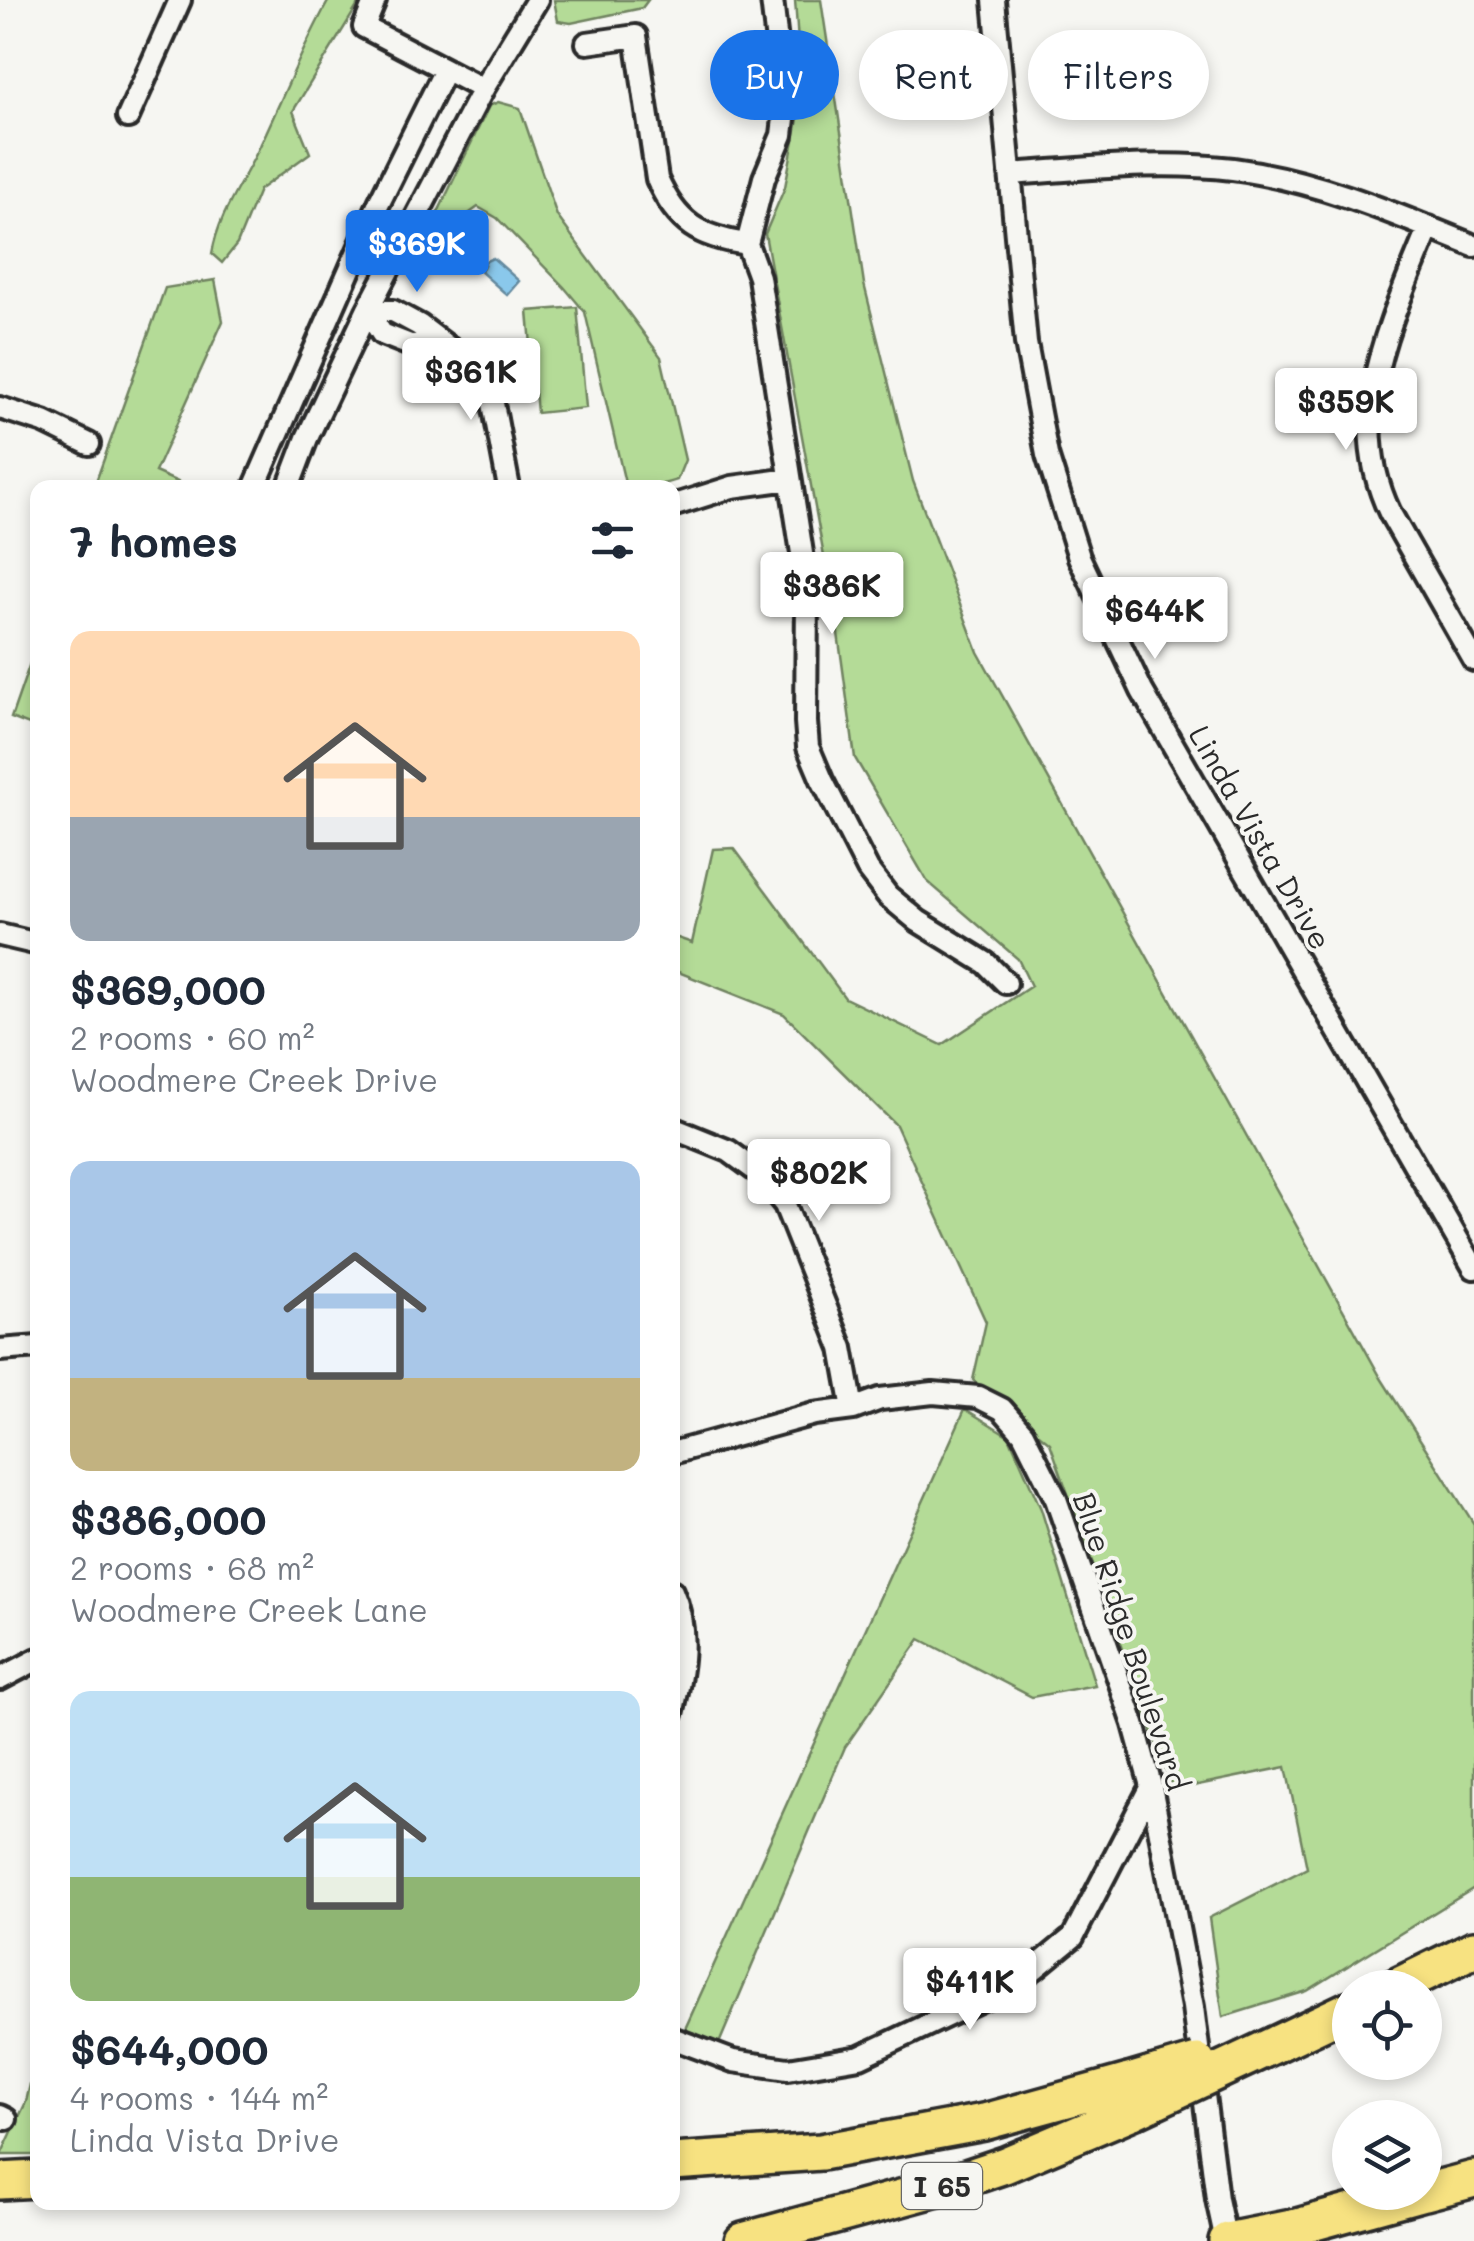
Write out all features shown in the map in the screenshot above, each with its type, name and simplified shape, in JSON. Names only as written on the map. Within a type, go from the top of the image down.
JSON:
[{"type":"highway","points":[[1431,1970],[1474,1949]]},
{"type":"highway","points":[[680,2161],[821,2152],[1131,2096],[1191,2064],[1276,2044],[1332,2018]]},
{"type":"highway","name":"I 65","points":[[743,2241],[916,2195],[1005,2164],[1131,2096]]},
{"type":"highway","points":[[0,2181],[30,2179]]},
{"type":"highway","points":[[1442,2187],[1474,2179]]},
{"type":"highway","points":[[1226,2241],[1357,2210]]},
{"type":"street","points":[[128,116],[180,0]]},
{"type":"street","points":[[376,0],[364,27],[483,89]]},
{"type":"street","points":[[291,480],[367,312],[483,89],[537,0]]},
{"type":"street","points":[[772,0],[786,110],[782,135],[760,191],[747,244],[758,277],[807,596],[808,746],[868,870],[888,896],[918,921],[986,963],[1006,983]]},
{"type":"street","name":"Linda Vista Drive","points":[[994,0],[1026,344],[1034,400],[1061,503],[1100,606],[1152,708],[1474,1268]]},
{"type":"street","points":[[587,43],[636,36],[657,178],[666,200],[705,236],[747,244]]},
{"type":"street","points":[[258,480],[371,221],[445,70]]},
{"type":"street","points":[[1010,174],[1145,165],[1233,170],[1320,188],[1474,246]]},
{"type":"street","points":[[1429,228],[1382,344],[1373,377],[1369,406],[1371,454],[1390,512],[1474,660]]},
{"type":"street","points":[[367,312],[382,334],[410,344],[442,345],[464,357],[485,382],[492,398],[507,480]]},
{"type":"street","points":[[0,408],[44,422],[88,444]]},
{"type":"street","points":[[680,503],[718,490],[790,479]]},
{"type":"street","points":[[0,936],[30,942]]},
{"type":"street","points":[[680,1131],[730,1151],[759,1173],[785,1205],[842,1348],[853,1409]]},
{"type":"street","points":[[0,1350],[30,1348]]},
{"type":"street","name":"Blue Ridge Boulevard","points":[[680,1451],[880,1399],[933,1394],[978,1397],[1002,1409],[1023,1433],[1056,1499],[1134,1724],[1151,1786],[1193,2007],[1214,2181],[1226,2241]]},
{"type":"street","points":[[680,1616],[684,1658],[680,1677]]},
{"type":"street","points":[[0,1679],[30,1662]]},
{"type":"street","points":[[680,2041],[733,2061],[788,2069],[860,2057],[989,1996],[1034,1969],[1073,1936],[1151,1786]]},
{"type":"green space","points":[[329,0],[361,0],[293,111],[310,153],[259,190],[237,244],[222,263],[212,254],[219,226]]},
{"type":"green space","points":[[554,0],[648,0],[642,8],[571,23],[558,21]]},
{"type":"green space","points":[[795,0],[821,0],[826,30],[797,30]]},
{"type":"green space","points":[[498,102],[520,108],[557,216],[661,357],[685,460],[677,480],[624,480],[585,312],[564,287],[497,218],[478,207],[441,234],[432,225],[489,106]]},
{"type":"green space","points":[[839,119],[864,284],[913,481],[978,652],[1381,1378],[1474,1524],[1474,1888],[1341,1970],[1332,1970],[1332,1976],[1307,1991],[1223,2017],[1209,1918],[1307,1868],[1286,1767],[1173,1790],[1050,1443],[973,1380],[986,1322],[896,1125],[784,1014],[680,973],[680,939],[692,943],[713,849],[734,848],[845,998],[942,1045],[1031,986],[1018,959],[927,881],[855,758],[838,633],[765,234],[785,187],[798,120]]},
{"type":"green space","points":[[215,280],[223,321],[155,472],[173,480],[96,480],[165,288]]},
{"type":"green space","points":[[577,307],[586,408],[537,413],[528,311]]},
{"type":"green space","points":[[30,663],[30,725],[11,718]]},
{"type":"green space","points":[[965,1409],[1009,1436],[1041,1509],[1095,1685],[1032,1697],[920,1639],[845,1747],[718,2046],[685,2029]]},
{"type":"green space","points":[[30,2084],[30,2155],[1,2155],[26,2102]]},
{"type":"water","points":[[493,258],[519,281],[507,295],[481,272],[486,261]]}]
